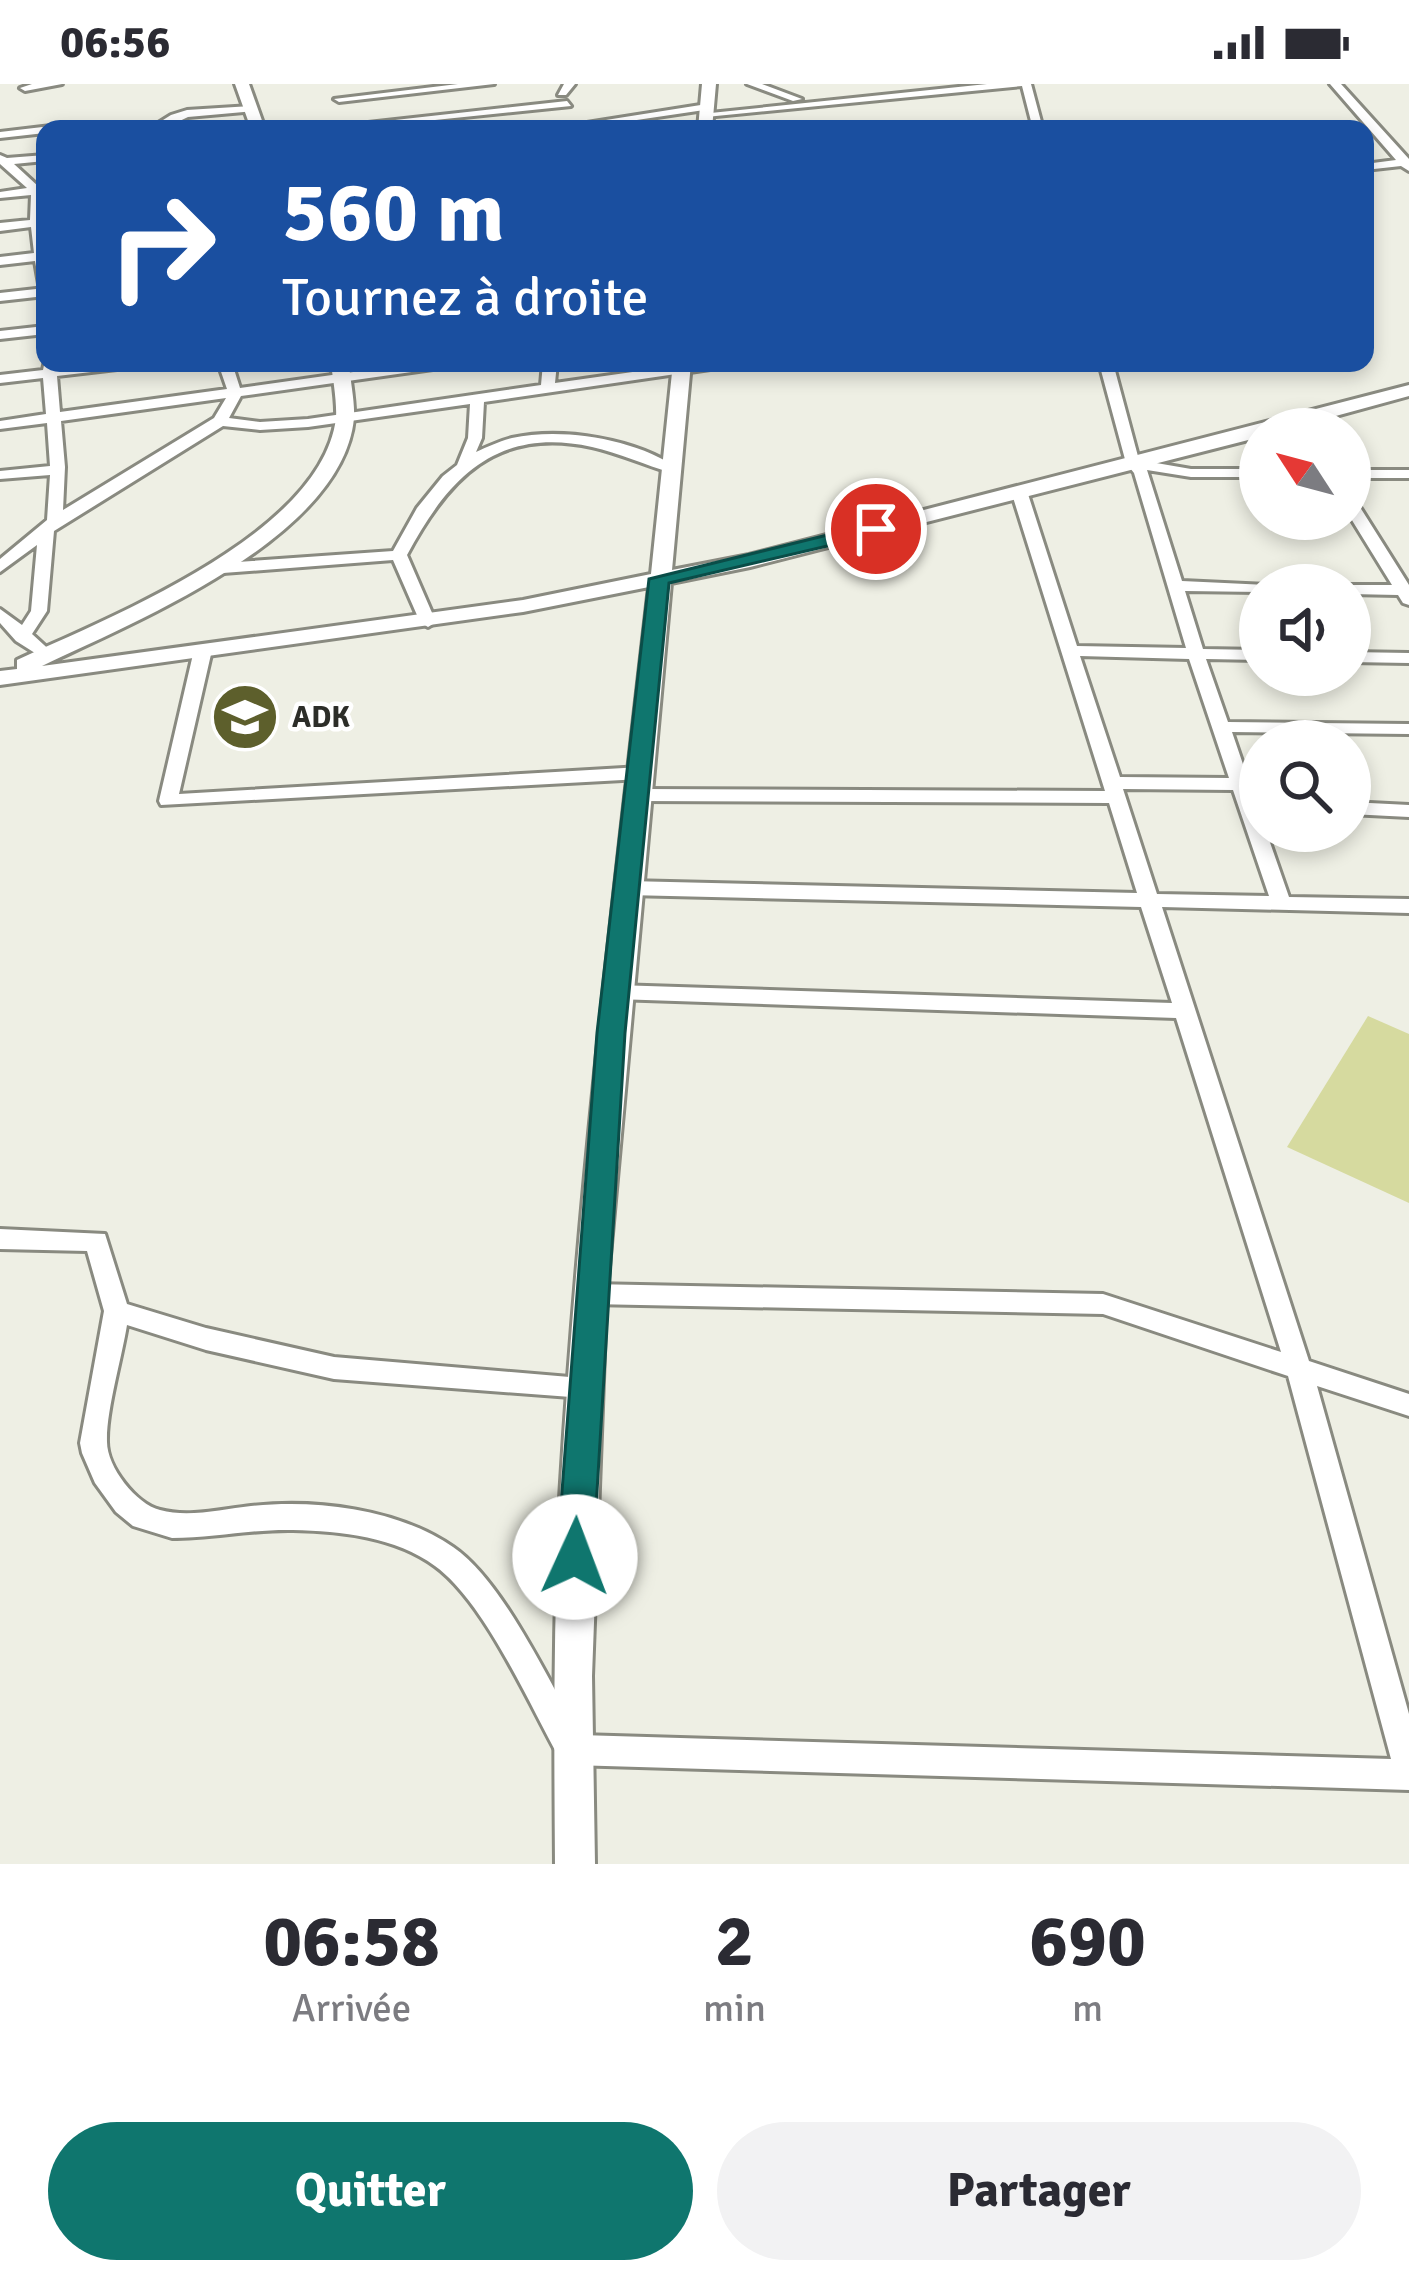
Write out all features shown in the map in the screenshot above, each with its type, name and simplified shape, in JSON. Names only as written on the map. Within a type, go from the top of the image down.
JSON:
[{"type":"main road","points":[[242,84],[255,120]]},
{"type":"main road","points":[[706,117],[710,84]]},
{"type":"main road","points":[[0,677],[128,619],[223,568],[272,528],[325,469],[345,418],[342,372]]},
{"type":"main road","points":[[575,1864],[572,1750],[584,1387],[616,992],[680,372]]},
{"type":"main road","points":[[1352,408],[1409,390]]},
{"type":"main road","points":[[0,677],[428,622],[659,579],[750,561],[1239,436]]},
{"type":"main road","points":[[126,660],[104,647],[104,641],[128,619]]},
{"type":"street","points":[[25,88],[57,84]]},
{"type":"street","points":[[330,84],[344,120]]},
{"type":"street","points":[[339,105],[448,86],[488,84]]},
{"type":"street","points":[[550,84],[566,94],[587,120]]},
{"type":"street","points":[[752,84],[798,110]]},
{"type":"street","points":[[797,84],[798,110]]},
{"type":"street","points":[[876,84],[877,98]]},
{"type":"street","points":[[672,120],[1022,84],[1034,120]]},
{"type":"street","points":[[1335,84],[1368,120]]},
{"type":"street","points":[[398,120],[566,94]]},
{"type":"street","points":[[167,120],[251,109]]},
{"type":"street","points":[[1374,127],[1408,164]]},
{"type":"street","points":[[0,135],[36,130]]},
{"type":"street","points":[[2,160],[36,158]]},
{"type":"street","points":[[2,160],[36,186]]},
{"type":"street","points":[[1374,166],[1408,164]]},
{"type":"street","points":[[0,195],[36,191]]},
{"type":"street","points":[[0,227],[36,222]]},
{"type":"street","points":[[0,261],[36,257]]},
{"type":"street","points":[[0,297],[36,290]]},
{"type":"street","points":[[0,335],[36,331]]},
{"type":"street","points":[[0,380],[36,371]]},
{"type":"street","points":[[22,637],[39,610],[58,470],[50,372]]},
{"type":"street","points":[[228,372],[236,394]]},
{"type":"street","points":[[0,424],[236,394],[337,372]]},
{"type":"street","points":[[548,389],[549,372]]},
{"type":"street","points":[[220,421],[277,426],[646,372]]},
{"type":"street","points":[[1108,372],[1133,463],[1142,472],[1196,653],[1239,768]]},
{"type":"street","points":[[0,567],[51,526],[220,421],[236,394]]},
{"type":"street","points":[[463,463],[475,438],[477,399]]},
{"type":"street","points":[[475,438],[498,446]]},
{"type":"street","points":[[399,555],[439,484],[463,463],[498,446],[553,439],[587,441],[672,469]]},
{"type":"street","points":[[1133,463],[1191,473],[1239,473]]},
{"type":"street","points":[[0,475],[58,470]]},
{"type":"street","points":[[1371,474],[1409,474]]},
{"type":"street","points":[[0,1239],[96,1240],[117,1311],[93,1443],[97,1462],[142,1517],[169,1524],[307,1518],[384,1529],[418,1540],[466,1574],[572,1750],[1409,1772],[1299,1369],[1019,491]]},
{"type":"street","points":[[1371,536],[1408,593]]},
{"type":"street","points":[[223,568],[399,555]]},
{"type":"street","points":[[399,555],[428,622]]},
{"type":"street","points":[[1176,586],[1239,587]]},
{"type":"street","points":[[1371,590],[1408,593]]},
{"type":"street","points":[[0,614],[46,655]]},
{"type":"street","points":[[203,650],[168,801],[640,784],[1115,790],[1239,797]]},
{"type":"street","points":[[1070,651],[1239,654]]},
{"type":"street","points":[[1371,657],[1409,658]]},
{"type":"street","points":[[1224,727],[1409,729]]},
{"type":"street","points":[[1371,809],[1409,811]]},
{"type":"street","points":[[1266,852],[1281,902]]},
{"type":"street","points":[[628,888],[1409,906]]},
{"type":"street","points":[[616,992],[1185,1011]]},
{"type":"street","points":[[591,1294],[1103,1304],[1409,1405]]},
{"type":"street","points":[[117,1311],[206,1340],[334,1368],[584,1387]]},
{"type":"green space","points":[[1368,1016],[1409,1034],[1409,1203],[1287,1147]]},
{"type":"place","name":"ADK","points":[[245,717]]},
{"type":"route","points":[[575,1557],[611,1033],[659,579],[876,529]]}]
